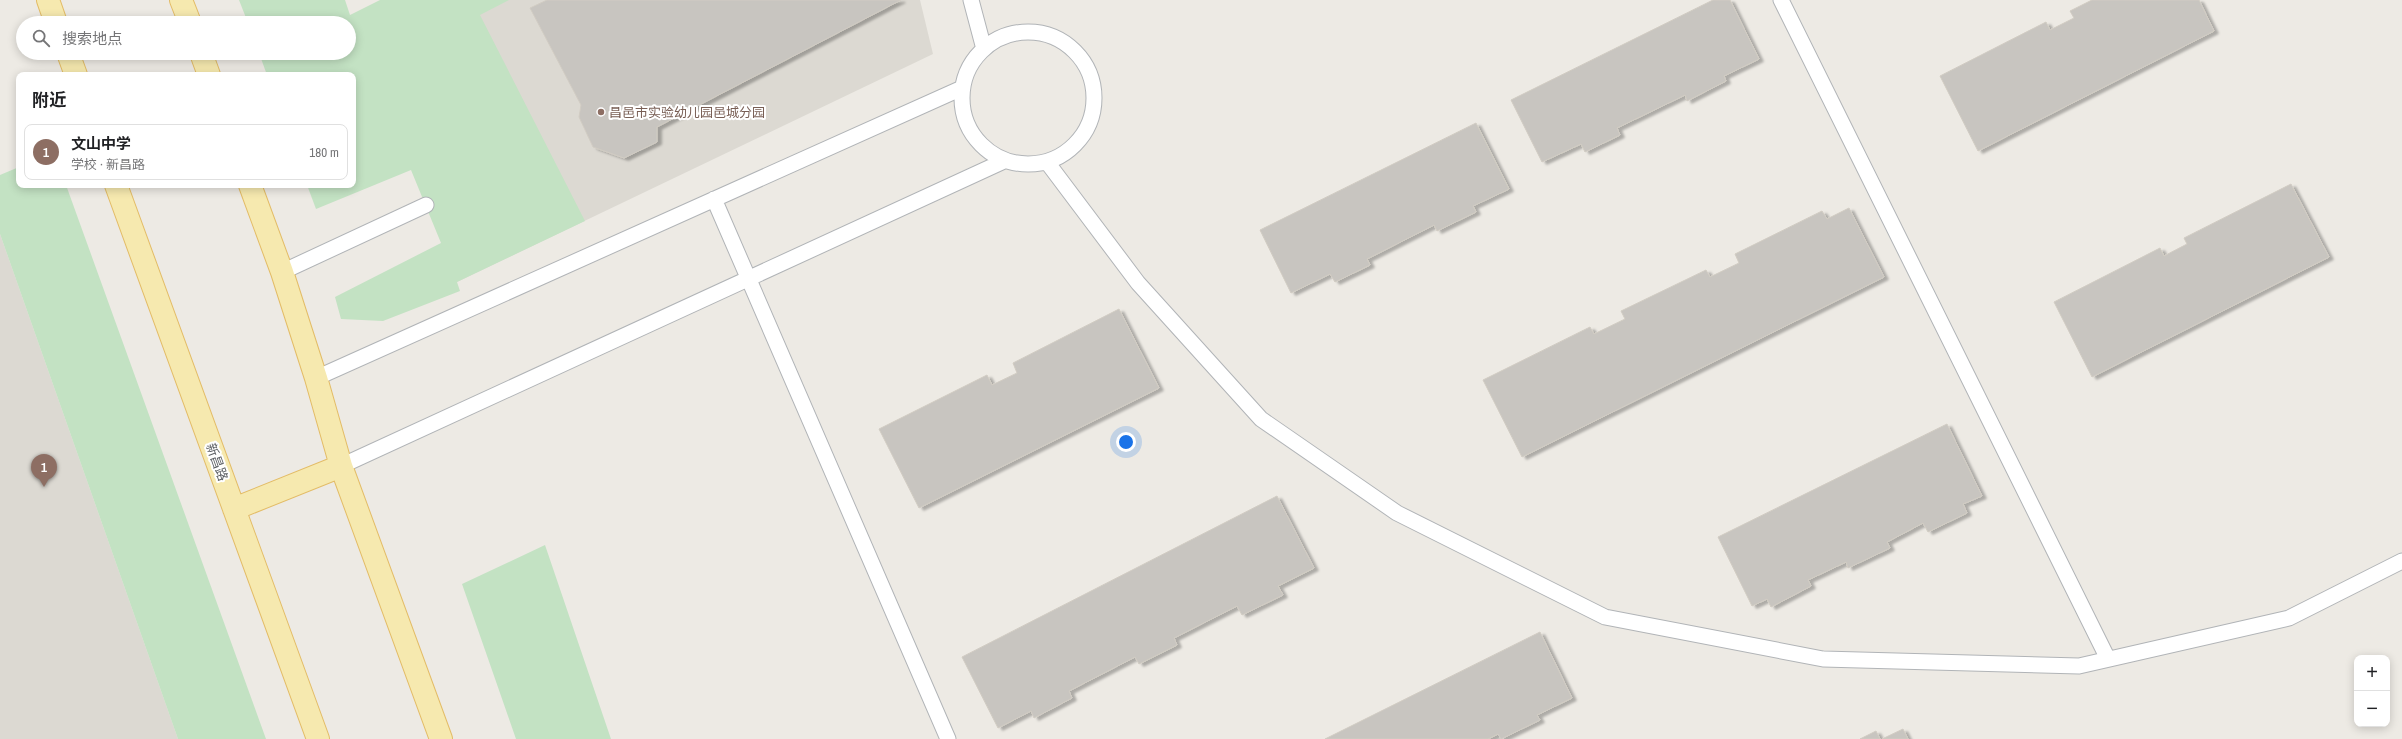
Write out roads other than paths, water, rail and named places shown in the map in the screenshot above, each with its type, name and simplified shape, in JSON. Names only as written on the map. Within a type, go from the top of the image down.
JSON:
[{"type":"main road","points":[[48,0],[54,16]]},
{"type":"main road","points":[[181,0],[187,16]]},
{"type":"main road","points":[[71,60],[75,72]]},
{"type":"main road","points":[[204,60],[208,72]]},
{"type":"main road","name":"新昌路","points":[[117,188],[318,739]]},
{"type":"main road","points":[[251,188],[282,272],[316,378],[341,466],[441,739]]},
{"type":"main road","points":[[234,509],[341,466]]},
{"type":"lane","points":[[970,0],[984,49]]},
{"type":"lane","points":[[1781,0],[2108,659]]},
{"type":"lane","points":[[1023,32],[1044,33],[1064,42],[1075,51],[1080,56],[1091,75],[1094,96],[1092,118],[1082,137],[1066,152],[1047,162],[1026,165],[1004,161],[985,149],[970,132],[962,110],[962,88],[969,66],[984,49],[1002,37],[1023,32]]},
{"type":"lane","points":[[316,378],[962,88]]},
{"type":"lane","points":[[341,466],[1004,161]]},
{"type":"lane","points":[[1047,162],[1138,283],[1261,419],[1397,513],[1605,617],[1822,659],[2079,666],[2289,618],[2402,561]]},
{"type":"lane","points":[[714,199],[948,739]]},
{"type":"lane","points":[[282,272],[426,205]]},
{"type":"place","name":"昌邑市实验幼儿园邑城分园","points":[[601,112]]},
{"type":"place","name":"文山中学","points":[[44,487]]}]
